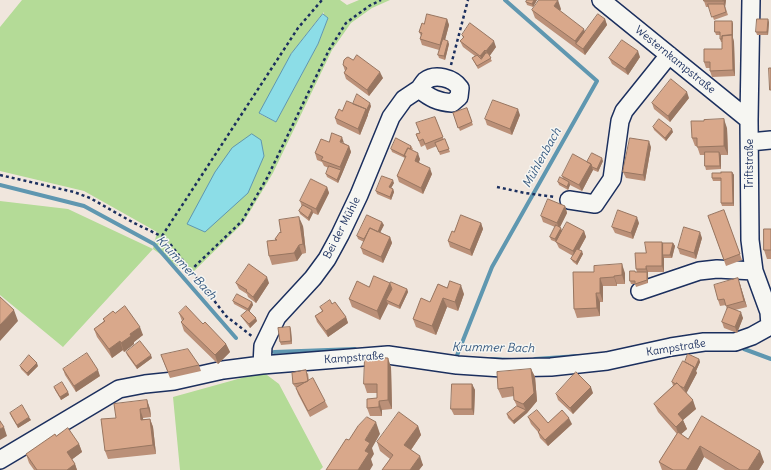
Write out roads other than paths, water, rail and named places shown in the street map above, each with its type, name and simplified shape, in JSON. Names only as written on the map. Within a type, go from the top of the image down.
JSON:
[{"type":"street","name":"Westernkampstraße","points":[[601,0],[749,120]]},
{"type":"street","name":"Triftstraße","points":[[751,0],[749,120],[750,240],[754,271],[769,312],[770,326]]},
{"type":"street","points":[[569,200],[594,204],[612,179],[620,121],[624,112],[669,55]]},
{"type":"street","name":"Bei der Mühle","points":[[262,365],[264,346],[277,317],[314,278],[327,259],[340,235],[391,117],[404,99],[419,89],[425,81],[434,77],[455,81],[460,88],[459,97],[452,103],[428,97],[419,89]]},
{"type":"street","points":[[750,142],[771,140]]},
{"type":"street","points":[[640,291],[699,271],[717,269],[754,271]]},
{"type":"street","name":"Kampstraße","points":[[0,460],[119,389],[145,384],[174,381],[223,370],[262,365],[388,355],[457,365],[502,368],[551,367],[607,361],[671,347],[704,342],[736,342],[752,336],[770,326]]},
{"type":"water","points":[[323,14],[328,18],[318,44],[276,122],[259,113],[291,54]]},
{"type":"water","points":[[252,134],[261,140],[264,156],[248,193],[205,232],[187,224],[215,172],[232,148]]},
{"type":"waterway","name":"Mühlenbach","points":[[456,358],[492,267],[597,81],[505,0]]},
{"type":"waterway","name":"Krummer Bach","points":[[0,185],[84,206],[154,244],[236,338]]},
{"type":"waterway","name":"Krummer Bach","points":[[274,352],[355,349]]},
{"type":"waterway","name":"Krummer Bach","points":[[744,349],[771,359]]},
{"type":"waterway","name":"Krummer Bach","points":[[535,359],[578,356]]},
{"type":"waterway","name":"Krummer Bach","points":[[491,359],[512,360]]}]
